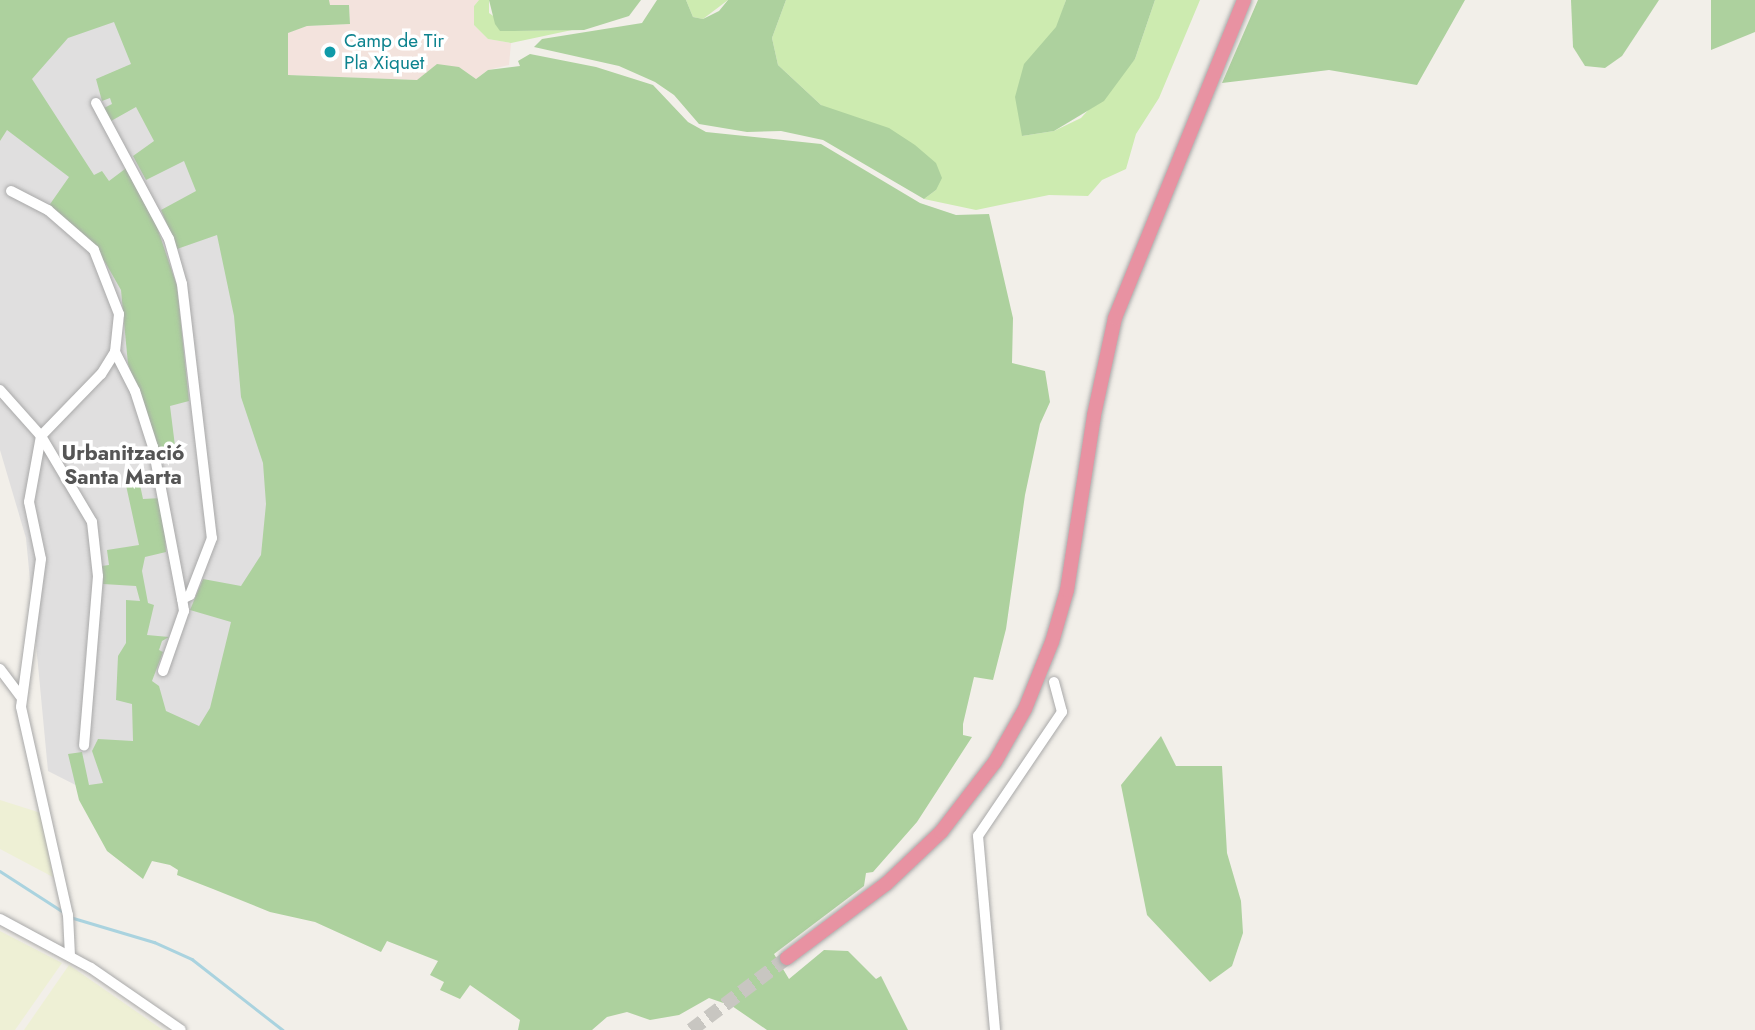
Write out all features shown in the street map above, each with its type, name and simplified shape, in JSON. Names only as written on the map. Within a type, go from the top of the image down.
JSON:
[{"type":"highway","points":[[787,958],[886,884],[941,832],[995,762],[1025,709],[1052,642],[1067,590],[1094,415],[1115,318],[1244,0]]},
{"type":"street","points":[[96,103],[164,229],[182,284],[212,538],[190,594],[182,599]]},
{"type":"street","points":[[11,191],[48,210],[94,250],[119,314],[115,352],[101,374],[41,436],[29,502],[41,559],[21,698],[68,915],[70,956]]},
{"type":"street","points":[[115,352],[135,391],[153,447],[184,611],[163,671]]},
{"type":"street","points":[[0,390],[41,436],[92,522],[98,576],[84,745]]},
{"type":"street","points":[[0,669],[21,698]]},
{"type":"street","points":[[995,1030],[978,836],[1062,712],[1054,681]]},
{"type":"street","points":[[0,919],[70,956],[181,1030]]},
{"type":"shaded area","name":"Camp de Tir Pla Xiquet","points":[[329,0],[479,0],[474,6],[474,25],[488,39],[511,43],[509,65],[488,70],[476,79],[459,67],[432,69],[418,80],[288,75],[287,33],[307,26],[350,24],[349,5],[329,5]]},
{"type":"shaded area","points":[[105,1],[202,119],[258,377],[274,565],[232,737],[111,803],[48,771],[26,538],[0,450],[0,81]]},
{"type":"green space","points":[[0,0],[329,0],[330,5],[349,5],[350,24],[307,26],[288,33],[288,75],[417,80],[437,64],[459,67],[476,79],[488,70],[520,66],[518,61],[530,54],[596,67],[653,85],[688,122],[706,132],[821,144],[920,203],[956,215],[989,214],[1013,318],[1012,363],[1045,371],[1050,402],[1040,424],[1025,495],[1006,629],[993,680],[974,677],[963,724],[963,735],[972,737],[917,822],[873,872],[866,873],[864,886],[774,954],[789,979],[824,950],[848,951],[876,979],[881,976],[908,1030],[767,1030],[732,1006],[709,998],[679,1015],[650,1020],[627,1012],[607,1017],[592,1030],[518,1030],[520,1020],[470,985],[460,999],[440,990],[444,982],[430,975],[438,961],[387,941],[381,952],[315,922],[270,912],[177,875],[178,870],[170,865],[152,861],[143,879],[107,851],[79,800],[68,754],[82,752],[89,785],[103,783],[92,751],[98,739],[133,741],[132,704],[116,700],[118,656],[126,643],[126,600],[140,601],[136,586],[103,584],[102,566],[109,565],[107,550],[139,545],[124,476],[132,474],[134,487],[140,485],[143,499],[161,498],[164,517],[166,552],[145,557],[142,571],[148,603],[154,605],[147,635],[169,637],[162,641],[159,650],[163,652],[152,681],[159,686],[166,711],[199,726],[210,708],[231,622],[190,610],[203,579],[241,586],[261,555],[266,504],[263,463],[241,397],[234,316],[217,235],[177,249],[161,210],[196,191],[184,161],[146,180],[133,156],[154,141],[136,107],[111,121],[104,108],[112,104],[110,98],[102,101],[96,79],[131,64],[114,22],[68,38],[32,79],[94,175],[102,171],[109,181],[125,169],[126,161],[154,218],[177,286],[189,401],[170,406],[175,446],[157,450],[128,364],[121,290],[105,262],[48,207],[69,177],[7,130],[0,141]]},
{"type":"green space","points":[[479,0],[489,0],[489,13],[514,31],[572,30],[511,43],[488,39],[474,25],[474,6]]},
{"type":"green space","points":[[489,0],[641,0],[629,16],[584,30],[500,31],[495,24]]},
{"type":"green space","points":[[657,0],[686,0],[693,17],[703,19],[719,11],[728,0],[786,0],[772,38],[778,65],[821,105],[889,128],[915,145],[936,163],[942,178],[936,190],[924,199],[823,140],[781,131],[747,132],[699,124],[674,95],[655,82],[619,66],[534,47],[542,39],[642,23]]},
{"type":"green space","points":[[686,0],[728,0],[703,19],[693,17]]},
{"type":"green space","points":[[786,0],[1066,0],[1022,136],[1054,131],[1081,118],[1135,59],[1155,0],[1200,0],[1159,98],[1136,134],[1126,169],[1102,180],[1088,196],[1049,195],[976,210],[924,199],[936,190],[821,105],[778,65],[772,38]]},
{"type":"green space","points":[[1066,0],[1155,0],[1135,59],[1104,101],[1054,131],[1022,136],[1015,97],[1024,64],[1056,27]]},
{"type":"green space","points":[[1258,0],[1465,0],[1417,85],[1329,70],[1222,83]]},
{"type":"green space","points":[[1571,0],[1659,0],[1622,56],[1605,68],[1585,66],[1573,47]]},
{"type":"green space","points":[[1711,0],[1755,0],[1755,32],[1711,50]]},
{"type":"green space","points":[[1161,736],[1176,766],[1222,766],[1227,853],[1241,901],[1243,933],[1232,966],[1210,982],[1147,915],[1121,785]]},
{"type":"green space","points":[[0,800],[41,813],[53,877],[0,849]]},
{"type":"green space","points":[[0,931],[62,963],[15,1030],[0,1030]]},
{"type":"green space","points":[[69,965],[163,1030],[24,1030]]},
{"type":"waterway","points":[[0,871],[65,913]]},
{"type":"waterway","points":[[70,917],[154,942],[192,959],[283,1030]]},
{"type":"tunnel","points":[[691,1030],[787,958]]},
{"type":"place","name":"Camp de Tir Pla Xiquet","points":[[330,52]]},
{"type":"district","name":"Urbanització Santa Marta","points":[[123,465]]}]
